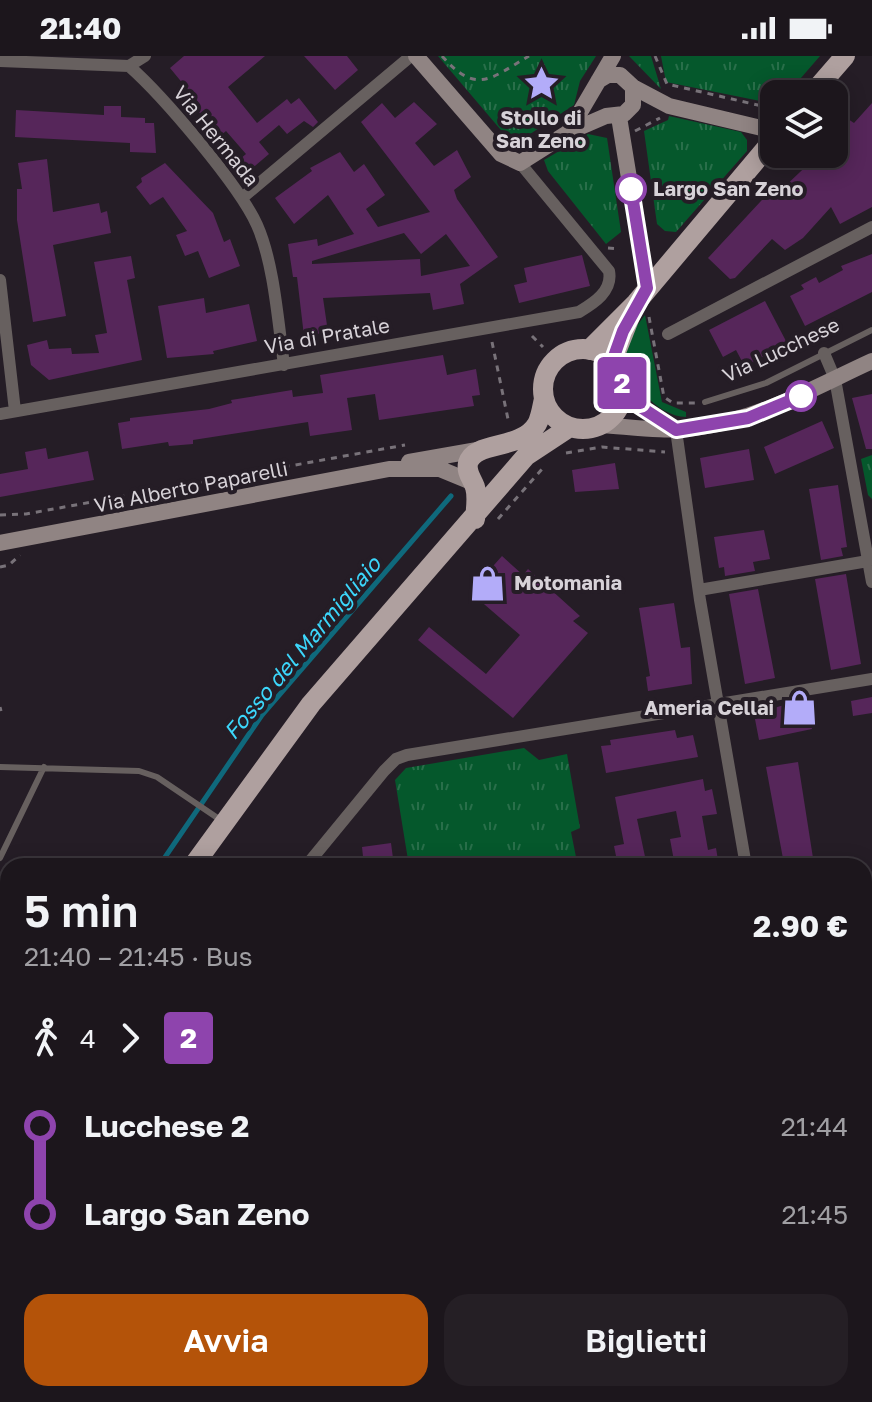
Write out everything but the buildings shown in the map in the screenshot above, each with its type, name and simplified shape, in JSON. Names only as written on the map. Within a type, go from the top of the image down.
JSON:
[{"type":"main road","points":[[413,56],[501,154],[520,163],[569,132],[633,105],[620,56]]},
{"type":"main road","points":[[569,132],[613,56]]},
{"type":"main road","points":[[824,80],[845,56]]},
{"type":"main road","points":[[595,89],[614,74],[669,106],[760,128]]},
{"type":"main road","points":[[595,89],[597,110],[612,116],[622,137],[644,301],[612,362]]},
{"type":"main road","points":[[589,350],[644,301],[760,156]]},
{"type":"main road","points":[[485,520],[474,483],[468,474],[469,462],[483,449],[513,444],[529,434],[538,422],[544,399],[544,379],[552,364],[568,352],[589,350],[612,362],[621,379],[622,395],[615,412],[601,425]]},
{"type":"main road","points":[[544,399],[555,418],[570,427],[586,429],[601,425],[676,430],[748,418],[872,361]]},
{"type":"main road","points":[[622,395],[676,430]]},
{"type":"main road","points":[[196,858],[214,815],[311,704],[485,520],[503,483],[540,445],[570,427]]},
{"type":"main road","name":"Via Alberto Paparelli","points":[[0,543],[483,449]]},
{"type":"main road","name":"Via Alberto Paparelli","points":[[389,469],[440,469],[474,483]]},
{"type":"main road","points":[[474,483],[488,490],[503,483]]},
{"type":"street","points":[[0,61],[129,66],[145,56]]},
{"type":"street","points":[[242,198],[413,56]]},
{"type":"street","name":"Via Hermada","points":[[129,66],[149,85],[242,198],[264,245],[284,365]]},
{"type":"street","name":"Via di Pratale","points":[[0,414],[579,312],[603,295],[611,280],[608,268],[520,163]]},
{"type":"street","points":[[668,334],[872,227]]},
{"type":"street","points":[[0,280],[15,411]]},
{"type":"street","points":[[824,353],[835,379],[867,528],[872,582]]},
{"type":"street","points":[[676,430],[699,590],[745,858]]},
{"type":"street","points":[[699,590],[868,561]]},
{"type":"street","points":[[313,858],[396,759],[872,679]]},
{"type":"lane","name":"Via Lucchese","points":[[705,402],[766,383],[872,330]]},
{"type":"lane","points":[[0,767],[139,771],[214,815]]},
{"type":"lane","points":[[0,858],[44,767]]},
{"type":"path","points":[[442,56],[460,76],[471,81],[498,76],[529,56]]},
{"type":"path","points":[[655,56],[663,82],[760,106]]},
{"type":"path","points":[[622,137],[666,115],[669,106]]},
{"type":"path","points":[[644,301],[663,393],[669,401],[691,404],[692,415]]},
{"type":"path","points":[[527,332],[543,347]]},
{"type":"path","points":[[491,338],[511,433]]},
{"type":"path","points":[[0,515],[26,514],[419,443]]},
{"type":"path","points":[[566,452],[602,447],[665,452]]},
{"type":"path","points":[[485,520],[552,459]]},
{"type":"path","points":[[0,567],[33,552]]},
{"type":"green space","points":[[438,56],[596,56],[580,81],[574,105],[518,142],[506,136]]},
{"type":"green space","points":[[629,56],[651,56],[661,89]]},
{"type":"green space","points":[[661,56],[820,56],[799,80],[760,80],[760,101],[666,82]]},
{"type":"green space","points":[[669,116],[741,132],[747,140],[747,151],[676,232],[665,231],[657,224],[644,131],[668,120]]},
{"type":"green space","points":[[588,134],[607,138],[621,232],[606,244],[548,171],[544,160]]},
{"type":"green space","points":[[645,315],[662,402],[686,412],[686,417],[675,415],[654,403],[644,394],[631,372],[627,344]]},
{"type":"green space","points":[[872,455],[872,499],[868,495],[861,459]]},
{"type":"green space","points":[[524,748],[539,760],[567,754],[580,828],[571,832],[576,858],[408,858],[395,780],[406,768]]},
{"type":"waterway","name":"Fosso del Marmigliaio","points":[[164,858],[262,715],[451,496]]},
{"type":"bus line","name":"2","points":[[631,189],[647,288],[636,303],[612,362],[621,379],[622,395],[676,430],[748,418],[801,396]]},
{"type":"place","name":"Stollo di San Zeno","points":[[541,83]]},
{"type":"place","name":"Largo San Zeno","points":[[631,189]]},
{"type":"place","name":"Motomania","points":[[488,583]]},
{"type":"place","name":"Ameria Cellai","points":[[800,708]]}]
